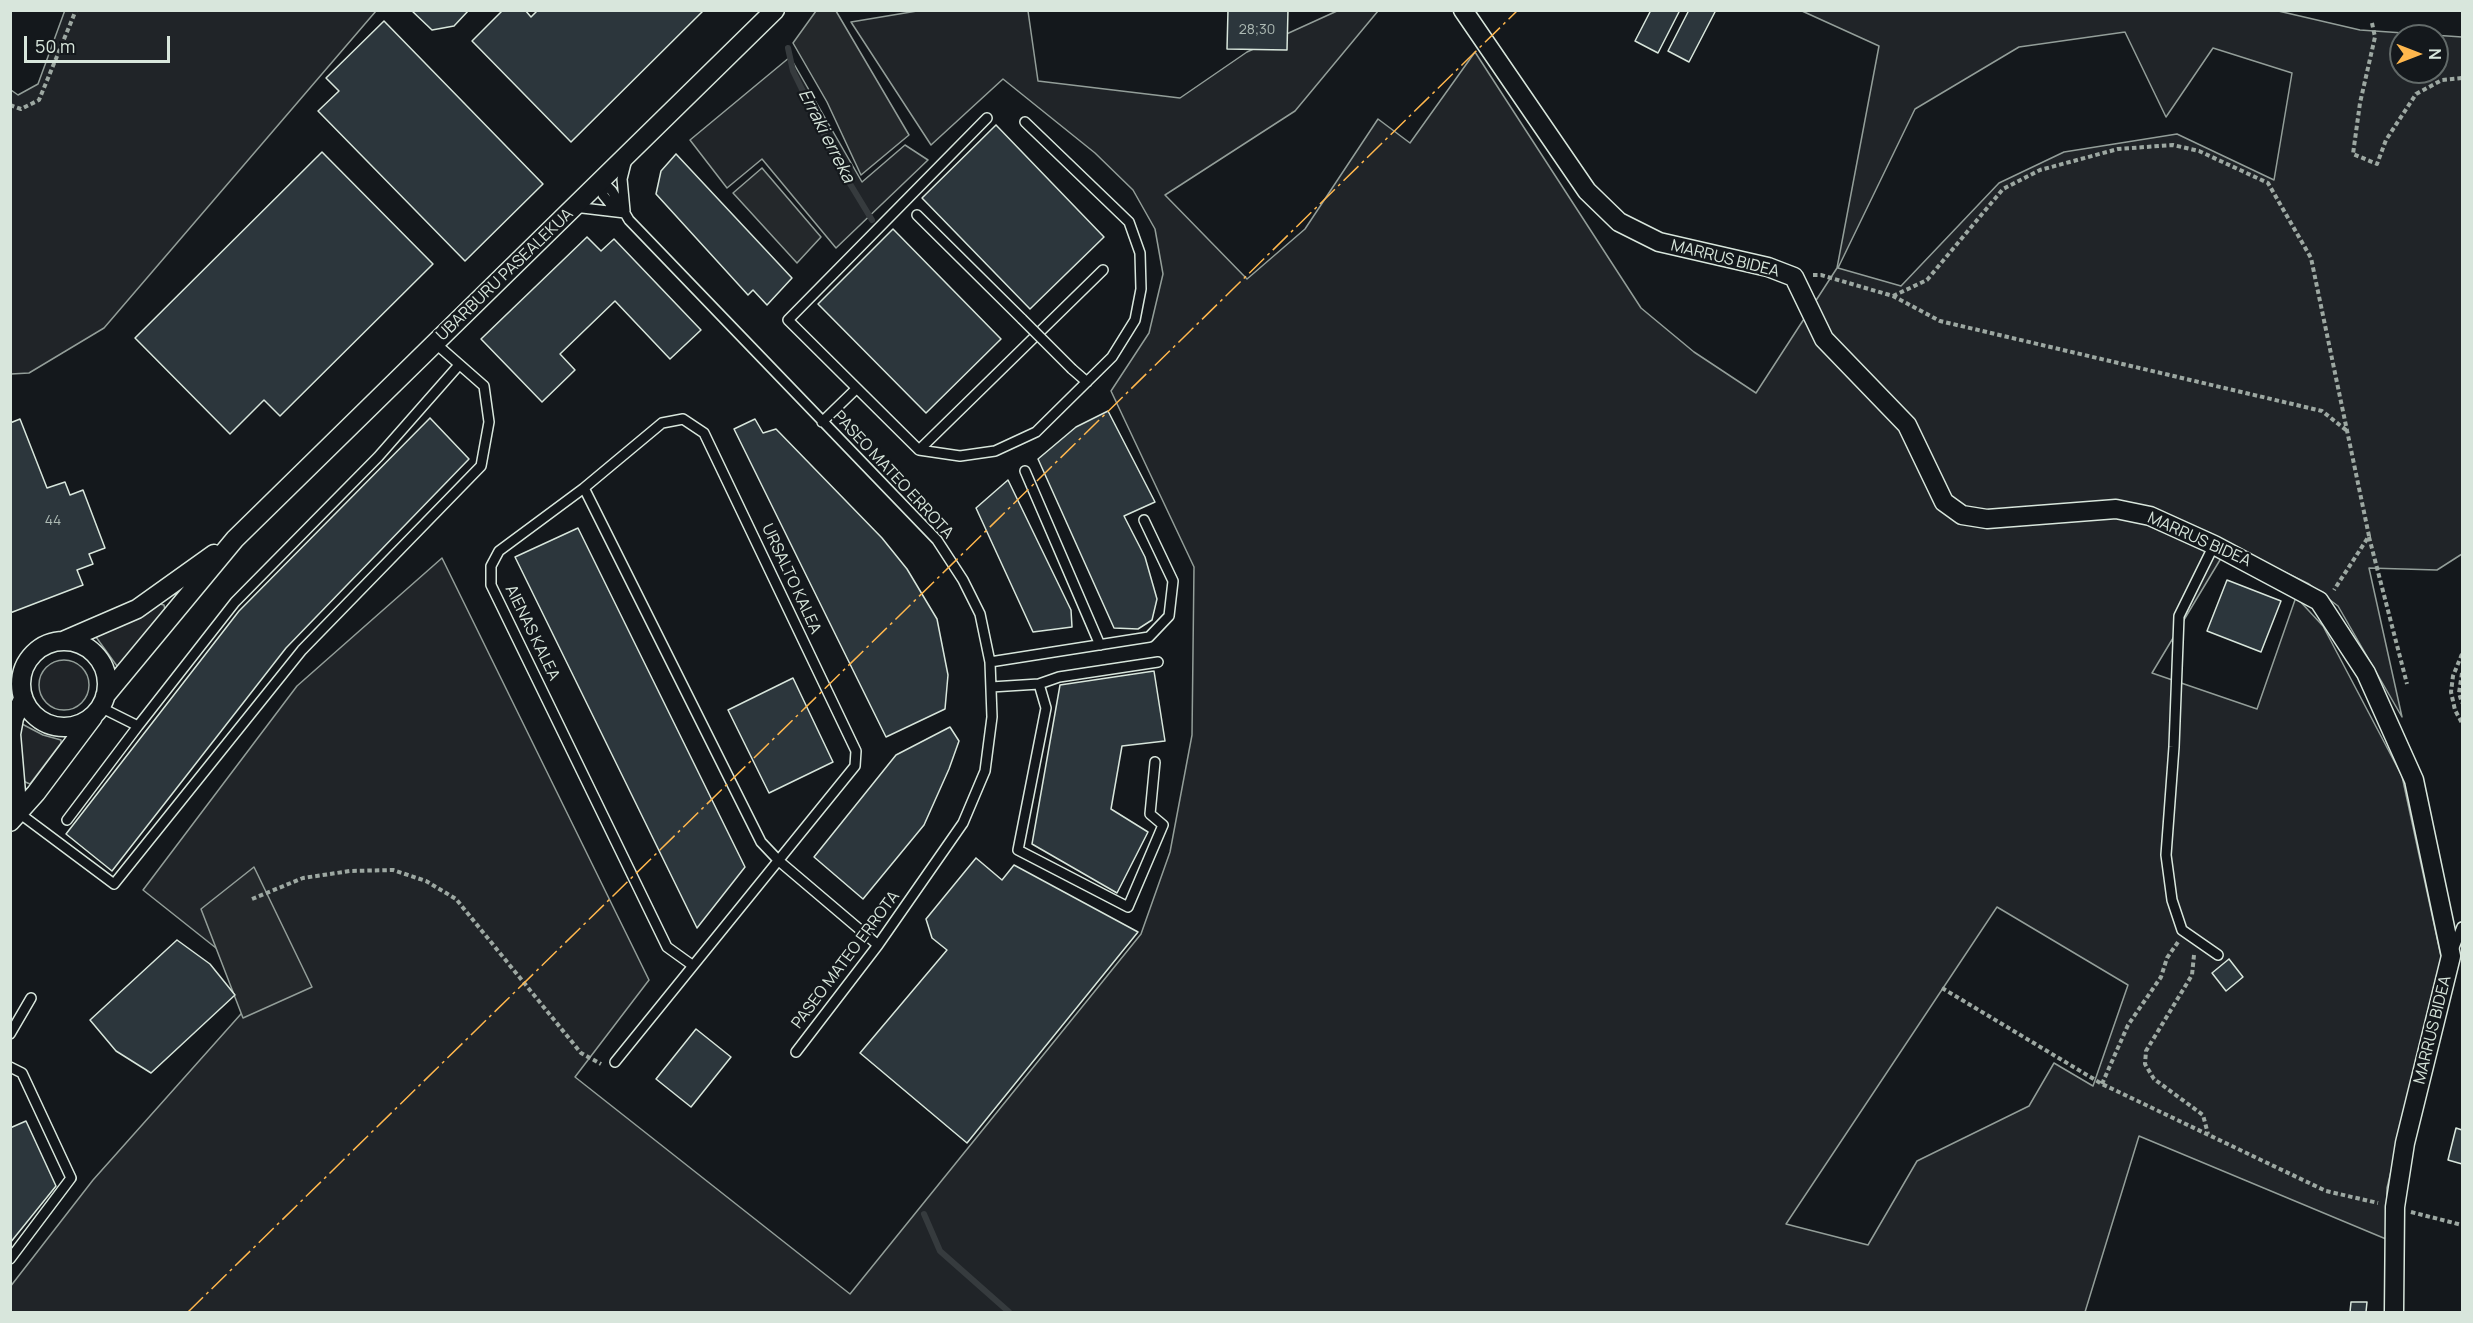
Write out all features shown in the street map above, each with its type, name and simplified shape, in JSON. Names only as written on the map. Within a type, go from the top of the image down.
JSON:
[{"type":"street","name":"UBARBURU PASEALEKUA","points":[[13,816],[235,539],[775,10]]},
{"type":"street","name":"MARRUS BIDEA","points":[[1463,10],[1587,191],[1619,222],[1659,242],[1768,267],[1794,277],[1824,339],[1907,425],[1944,502],[1962,515],[1988,519],[2116,509],[2150,516],[2214,545],[2319,601],[2366,673],[2414,780],[2451,956],[2405,1143],[2395,1207],[2394,1312]]},
{"type":"street","name":"UBARBURU PASEALEKUA","points":[[63,641],[137,609],[235,539]]},
{"type":"street","points":[[10,663],[42,647],[63,641],[82,645],[98,658],[106,676],[100,705],[84,722],[72,727],[58,727],[45,723],[16,703]]},
{"type":"street","points":[[13,816],[16,793],[11,734],[21,679],[25,665],[34,653]]},
{"type":"lane","points":[[987,118],[788,320],[919,450],[960,456],[995,451],[1036,432],[1112,357],[1135,320],[1141,289],[1140,253],[1129,222],[1025,122]]},
{"type":"lane","points":[[574,207],[620,212],[622,178],[629,153]]},
{"type":"lane","name":"PASEO MATEO ERROTA","points":[[601,180],[612,190],[620,212],[937,540],[963,580],[980,614],[990,662],[993,717],[985,771],[963,823],[878,945],[796,1052]]},
{"type":"lane","points":[[917,215],[1087,382]]},
{"type":"lane","points":[[919,450],[1103,270]]},
{"type":"lane","points":[[13,816],[114,884],[302,650],[481,466],[489,422],[484,386],[435,343]]},
{"type":"lane","points":[[67,820],[235,602],[378,457],[459,365]]},
{"type":"lane","points":[[822,422],[856,389]]},
{"type":"lane","name":"URSALTO KALEA","points":[[584,489],[662,423],[683,419],[704,433],[856,751],[855,766],[615,1062]]},
{"type":"lane","points":[[1025,471],[1100,645]]},
{"type":"lane","points":[[584,489],[761,842],[779,861],[878,945]]},
{"type":"lane","name":"AIENAS KALEA","points":[[584,489],[499,550],[491,566],[491,585],[667,947],[692,965]]},
{"type":"lane","points":[[990,662],[1149,636],[1169,616],[1173,581],[1144,520]]},
{"type":"lane","points":[[2214,545],[2179,616],[2174,747],[2166,855],[2172,900],[2182,930],[2218,956]]},
{"type":"lane","points":[[991,687],[1039,684],[1059,677],[1158,662]]},
{"type":"lane","points":[[1039,684],[1046,708],[1018,850],[1128,907],[1163,825],[1150,814],[1155,762]]},
{"type":"lane","points":[[100,705],[138,726]]},
{"type":"lane","points":[[2451,956],[2463,927]]},
{"type":"lane","points":[[10,1034],[31,998]]},
{"type":"lane","points":[[10,1067],[22,1073],[71,1178],[10,1259]]},
{"type":"path","points":[[10,105],[21,109],[39,100],[76,10]]},
{"type":"path","points":[[2372,23],[2375,37],[2353,154],[2377,164],[2386,140],[2416,93],[2442,80],[2463,78]]},
{"type":"path","points":[[1893,296],[1927,280],[2003,189],[2040,170],[2118,148],[2173,145],[2199,151],[2268,183],[2311,258],[2369,536],[2407,684]]},
{"type":"path","points":[[1794,277],[1821,275],[1893,296],[1940,321],[2322,411],[2347,430]]},
{"type":"path","points":[[2319,601],[2331,594],[2369,536]]},
{"type":"path","points":[[2463,654],[2453,676],[2451,692],[2455,710],[2463,723]]},
{"type":"path","points":[[2463,673],[2459,693],[2463,703]]},
{"type":"path","points":[[252,899],[303,879],[350,871],[393,870],[426,881],[456,899],[581,1053],[600,1065],[615,1062]]},
{"type":"path","points":[[2102,1084],[2128,1025],[2161,977],[2167,958],[2179,942],[2196,942],[2192,975],[2146,1051],[2145,1064],[2154,1079],[2203,1115],[2208,1135]]},
{"type":"path","points":[[1942,988],[2102,1084],[2326,1191],[2463,1225]]},
{"type":"shaded area","points":[[65,10],[376,11],[104,328],[29,373],[11,374],[11,90],[18,95],[38,84]]},
{"type":"shaded area","points":[[2274,10],[2360,30],[2389,32],[2389,84],[2449,84],[2449,36],[2462,37],[2462,554],[2437,570],[2369,568],[2402,717],[2338,606],[2309,584],[2229,545],[2152,673],[2257,709],[2296,597],[2323,626],[2402,776],[2442,961],[2387,1188],[2386,1239],[2139,1136],[2085,1312],[11,1312],[10,1287],[93,1180],[265,987],[143,890],[297,686],[442,558],[649,980],[575,1077],[850,1294],[1141,934],[1170,852],[1192,735],[1194,567],[1111,391],[1149,333],[1163,274],[1155,229],[1133,190],[1095,153],[1003,79],[931,145],[851,22],[917,11],[1028,11],[1038,81],[1180,98],[1247,52],[1337,11],[1378,11],[1295,111],[1165,195],[1247,279],[1305,229],[1378,119],[1410,143],[1475,52],[1641,308],[1694,352],[1756,393],[1837,268],[1879,46],[1802,11]],"holes":[[[2125,32],[2166,117],[2213,48],[2292,73],[2274,180],[2177,134],[2064,152],[1999,183],[1901,286],[1838,268],[1915,109],[2019,47]],[[1997,907],[2128,985],[2093,1086],[2054,1063],[2029,1106],[1917,1161],[1868,1245],[1786,1224]]]},
{"type":"shaded area","points":[[816,11],[836,11],[909,135],[861,175],[827,102],[793,43]]},
{"type":"shaded area","points":[[790,57],[862,182],[905,145],[928,160],[836,248],[762,159],[727,188],[690,140]]},
{"type":"shaded area","points":[[762,168],[821,237],[797,263],[733,193]]},
{"type":"shaded area","points":[[160,604],[164,605],[165,610],[120,666],[117,666],[96,637]]},
{"type":"shaded area","points":[[69,660],[82,667],[88,675],[88,695],[82,703],[74,709],[59,710],[46,703],[40,695],[39,680],[46,667],[54,661]]},
{"type":"shaded area","points":[[22,724],[43,735],[61,740],[30,784],[23,781],[19,725]]},
{"type":"shaded area","points":[[254,867],[312,987],[243,1018],[201,909]]},
{"type":"building","points":[[411,10],[469,10],[454,26],[432,30]]},
{"type":"building","points":[[503,10],[525,10],[531,17],[538,10],[704,10],[571,142],[472,41]]},
{"type":"building","points":[[1228,10],[1288,10],[1287,50],[1227,49]]},
{"type":"building","points":[[1651,10],[1680,10],[1658,53],[1635,41]]},
{"type":"building","points":[[1689,10],[1716,10],[1689,62],[1668,51]]},
{"type":"building","points":[[384,21],[543,184],[465,261],[318,111],[339,91],[326,78]]},
{"type":"building","points":[[996,125],[1104,237],[1030,309],[922,198]]},
{"type":"building","points":[[322,152],[433,264],[280,416],[264,400],[230,434],[135,338]]},
{"type":"building","points":[[676,154],[792,278],[767,305],[753,290],[748,295],[656,194],[661,171]]},
{"type":"building","points":[[893,229],[1001,339],[926,413],[818,304]]},
{"type":"building","points":[[587,237],[601,251],[614,239],[701,330],[670,359],[615,301],[560,354],[575,370],[542,402],[481,339]]},
{"type":"building","points":[[1108,411],[1155,502],[1124,516],[1145,557],[1157,599],[1152,620],[1138,629],[1114,628],[1038,459],[1076,427]]},
{"type":"building","points":[[430,418],[469,459],[286,648],[112,871],[66,834],[239,611]]},
{"type":"building","points":[[20,419],[47,488],[65,482],[70,495],[83,490],[105,548],[89,554],[93,564],[77,570],[83,585],[10,613],[10,423]]},
{"type":"building","points":[[755,419],[763,433],[776,429],[882,538],[907,569],[937,619],[948,675],[945,709],[886,737],[734,429]]},
{"type":"building","points":[[1008,480],[1071,610],[1072,627],[1033,632],[976,508]]},
{"type":"building","points":[[578,528],[745,867],[697,928],[515,557]]},
{"type":"building","points":[[2227,580],[2281,601],[2261,652],[2207,631]]},
{"type":"building","points":[[1154,671],[1165,741],[1122,746],[1111,809],[1148,832],[1117,893],[1032,844],[1060,685]]},
{"type":"building","points":[[793,678],[833,762],[769,793],[728,710]]},
{"type":"building","points":[[950,727],[959,741],[924,825],[863,899],[814,857],[896,755]]},
{"type":"building","points":[[976,858],[1002,880],[1014,865],[1138,932],[967,1143],[860,1053],[947,950],[932,938],[926,919]]},
{"type":"building","points":[[177,940],[210,964],[235,995],[151,1073],[116,1051],[90,1020]]},
{"type":"building","points":[[2229,959],[2243,977],[2226,991],[2212,973]]},
{"type":"building","points":[[696,1029],[731,1057],[691,1107],[656,1079]]},
{"type":"building","points":[[26,1121],[56,1186],[10,1243],[10,1128]]},
{"type":"building","points":[[2456,1128],[2462,1130],[2462,1164],[2448,1160]]},
{"type":"building","points":[[2351,1302],[2367,1302],[2366,1312],[2350,1312]]},
{"type":"waterway","name":"Erraki erreka","points":[[788,48],[793,71],[841,169],[872,220]]},
{"type":"waterway","name":"Erraki erreka","points":[[924,1214],[940,1251],[1009,1312]]},
{"type":"power","points":[[188,1312],[1518,10]]}]
